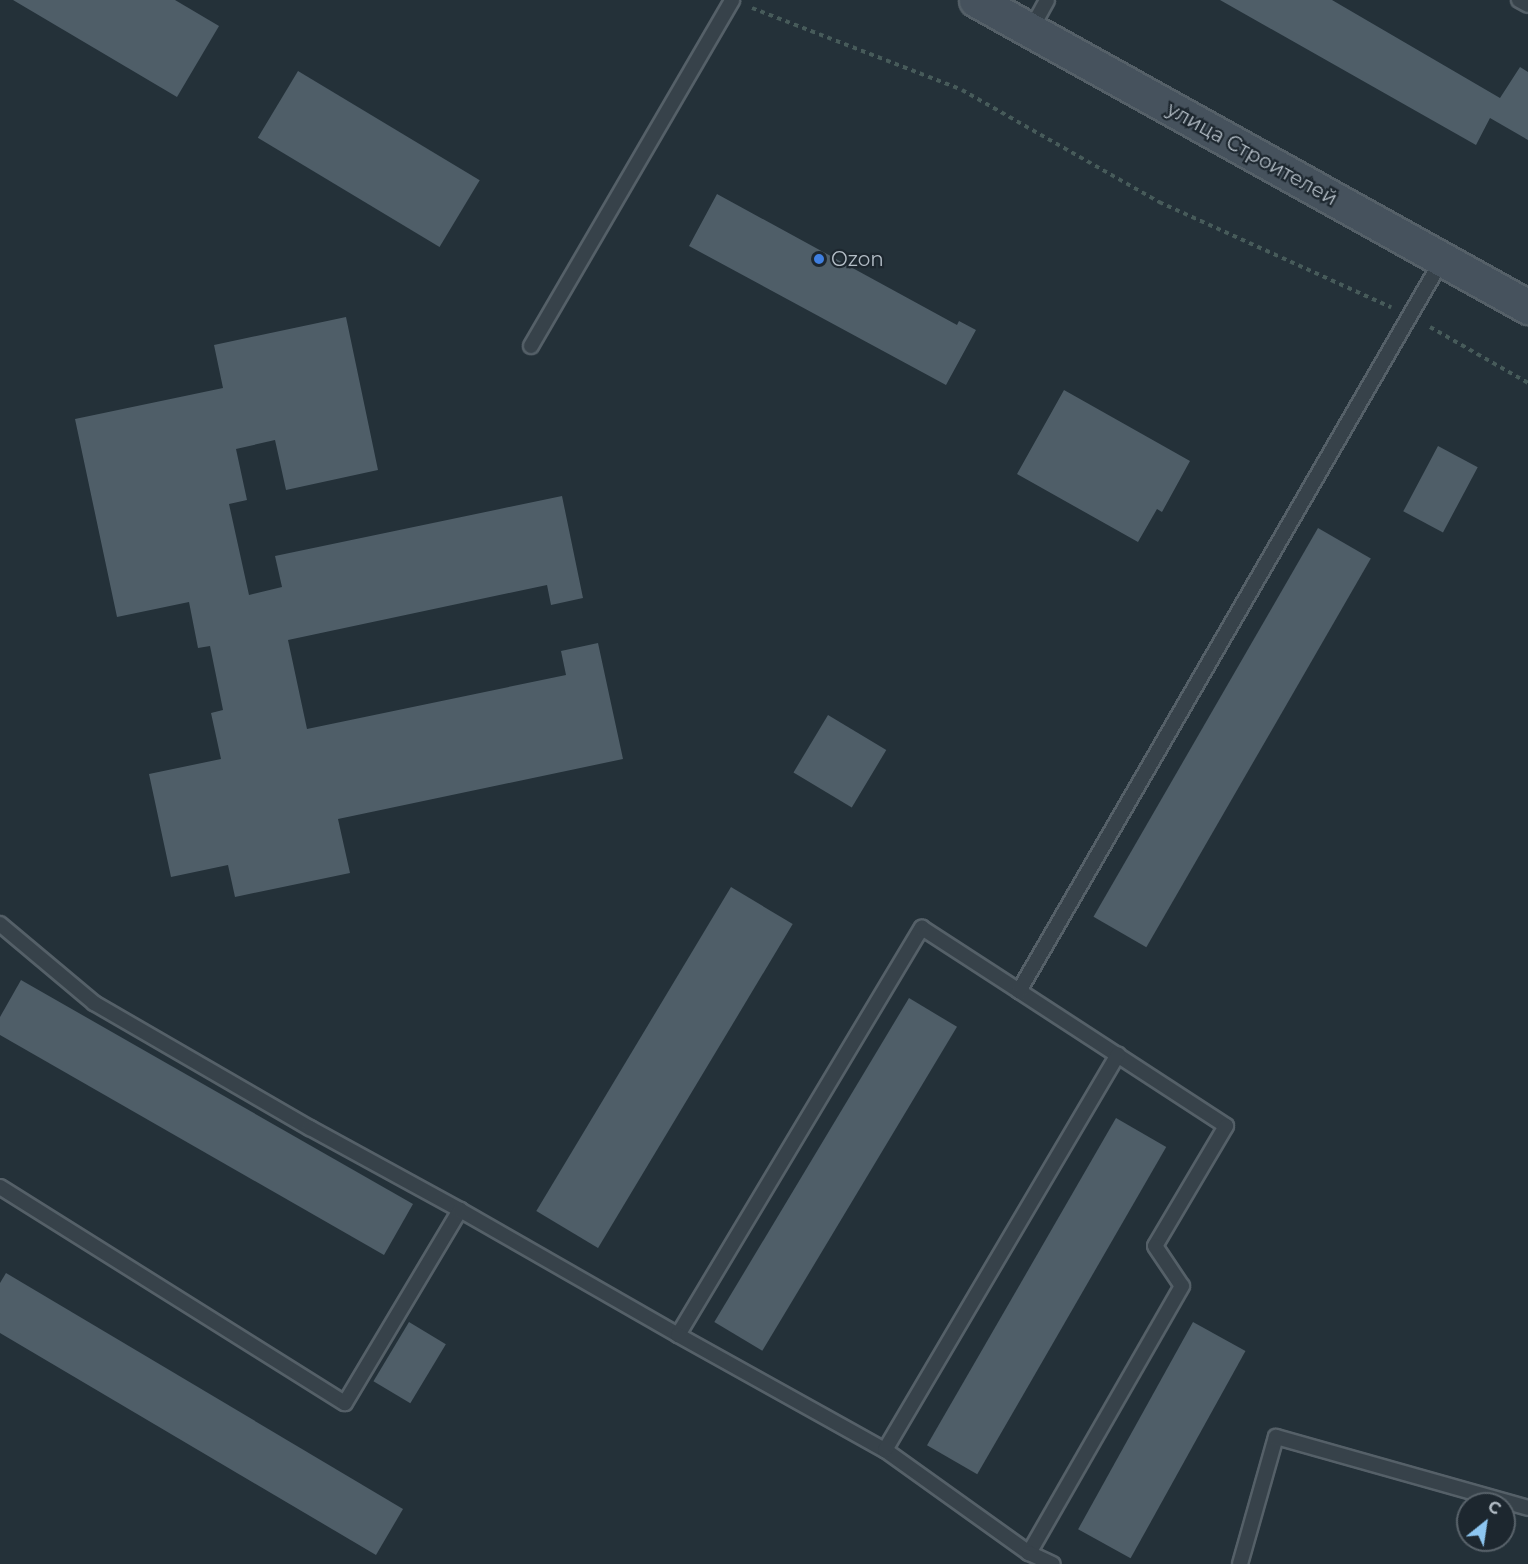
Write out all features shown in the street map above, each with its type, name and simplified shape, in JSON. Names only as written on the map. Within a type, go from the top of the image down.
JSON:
[{"type":"main road","name":"улица Строителей","points":[[976,0],[1528,307]]},
{"type":"lane","points":[[1030,31],[1047,0]]},
{"type":"lane","points":[[1519,0],[1528,5]]},
{"type":"lane","points":[[531,346],[737,2]]},
{"type":"lane","points":[[1019,991],[1442,260]]},
{"type":"lane","points":[[0,924],[94,1003],[310,1128],[885,1450],[1029,1553],[1053,1564]]},
{"type":"lane","points":[[678,1335],[922,928],[1226,1126],[1155,1246],[1182,1286],[1029,1553]]},
{"type":"lane","points":[[885,1450],[1118,1055]]},
{"type":"lane","points":[[0,1187],[345,1403],[460,1210]]},
{"type":"lane","points":[[1240,1564],[1276,1437],[1528,1508]]},
{"type":"path","points":[[737,2],[963,90],[1159,202],[1411,316],[1528,383]]},
{"type":"building","points":[[13,0],[175,0],[219,26],[177,97]]},
{"type":"building","points":[[1220,0],[1332,0],[1500,98],[1520,67],[1528,72],[1528,140],[1490,118],[1476,145]]},
{"type":"building","points":[[298,71],[480,180],[440,247],[258,138]]},
{"type":"building","points":[[717,194],[957,325],[959,321],[976,330],[946,385],[689,246]]},
{"type":"building","points":[[346,317],[378,470],[286,490],[275,440],[236,449],[247,500],[229,504],[249,595],[282,587],[275,556],[562,496],[583,598],[551,605],[547,585],[288,640],[307,729],[566,675],[561,651],[598,643],[623,759],[338,819],[350,873],[235,897],[228,865],[171,877],[149,774],[221,759],[211,713],[223,710],[210,646],[198,648],[189,602],[117,617],[75,419],[223,388],[214,345]]},
{"type":"building","points":[[1064,390],[1190,461],[1162,512],[1157,509],[1138,542],[1017,474]]},
{"type":"building","points":[[1438,446],[1478,467],[1443,532],[1403,511]]},
{"type":"building","points":[[1318,528],[1371,559],[1146,947],[1094,917]]},
{"type":"building","points":[[828,715],[886,750],[852,807],[793,772]]},
{"type":"building","points":[[731,887],[793,924],[598,1248],[536,1211]]},
{"type":"building","points":[[21,980],[413,1204],[384,1255],[0,1035],[0,1017]]},
{"type":"building","points":[[909,998],[957,1027],[762,1351],[714,1322]]},
{"type":"building","points":[[1116,1118],[1166,1147],[977,1474],[927,1445]]},
{"type":"building","points":[[6,1273],[403,1509],[376,1555],[0,1333],[0,1283]]},
{"type":"building","points":[[409,1322],[446,1344],[410,1403],[373,1381]]},
{"type":"building","points":[[1193,1322],[1245,1351],[1131,1558],[1078,1529]]},
{"type":"place","name":"Ozon","points":[[819,259]]}]
